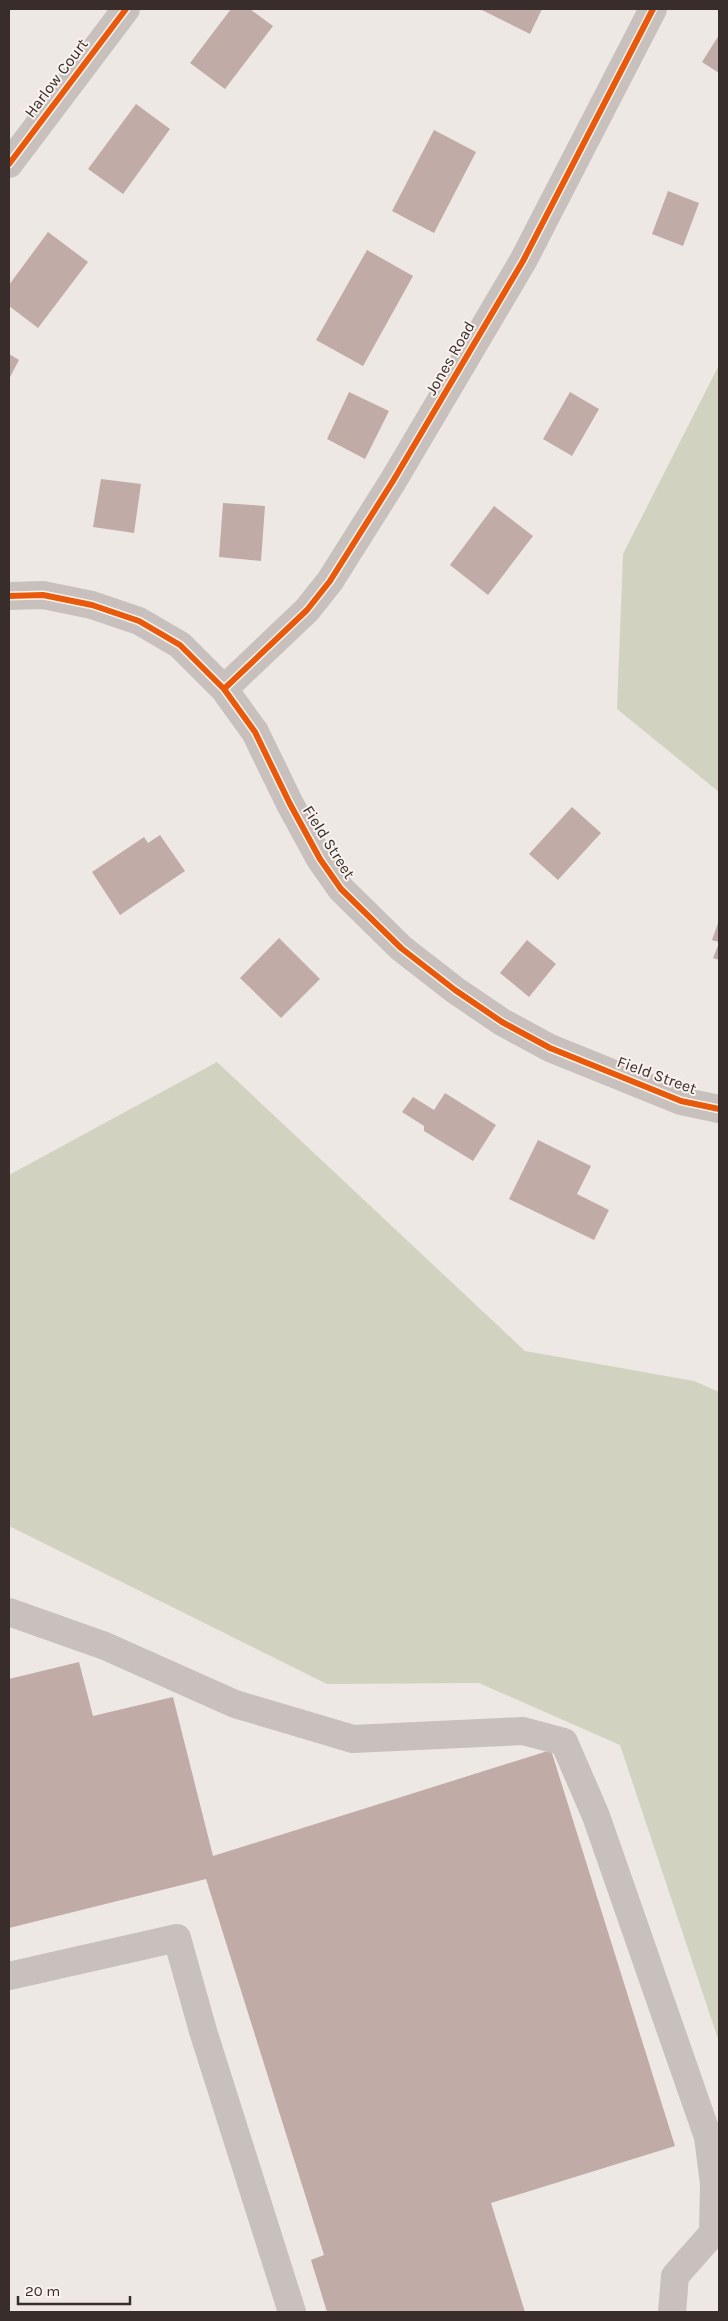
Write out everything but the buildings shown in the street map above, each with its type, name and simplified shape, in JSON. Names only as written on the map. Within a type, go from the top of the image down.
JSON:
[{"type":"street","name":"Harlow Court","points":[[9,164],[126,9]]},
{"type":"street","name":"Jones Road","points":[[224,689],[307,610],[330,580],[393,481],[523,261],[653,9]]},
{"type":"street","name":"Field Street","points":[[9,596],[43,595],[92,605],[139,621],[180,645],[224,689],[255,732],[290,804],[320,859],[341,889],[401,948],[455,990],[502,1022],[550,1048],[681,1101],[719,1109]]},
{"type":"street","points":[[9,1612],[105,1646],[236,1704],[353,1739],[523,1731],[564,1742],[596,1816],[708,2137],[714,2184],[713,2234],[675,2276],[672,2312]]},
{"type":"street","points":[[9,1976],[177,1938],[203,2031],[292,2312]]},
{"type":"green space","points":[[719,365],[719,792],[617,709],[623,554]]},
{"type":"green space","points":[[217,1062],[525,1351],[694,1381],[719,1392],[719,2042],[620,1745],[479,1683],[327,1684],[9,1526],[9,1175]]},
{"type":"cycle path","points":[[9,164],[126,9]]},
{"type":"cycle path","points":[[224,689],[307,610],[330,581],[393,481],[523,261],[653,9]]},
{"type":"cycle path","points":[[9,596],[43,595],[92,605],[139,621],[180,645],[224,689],[255,732],[290,804],[320,859],[341,889],[401,948],[455,990],[502,1022],[550,1048],[681,1101],[719,1109]]}]
